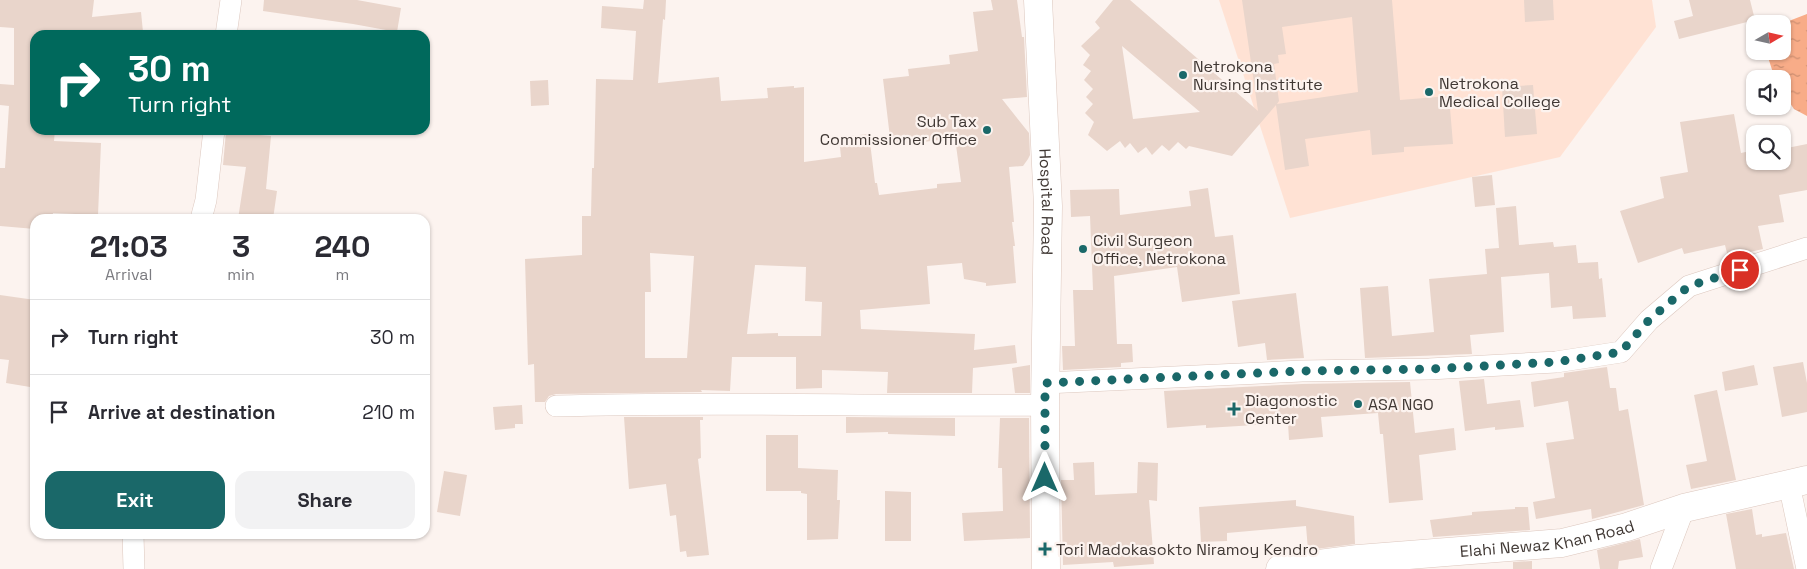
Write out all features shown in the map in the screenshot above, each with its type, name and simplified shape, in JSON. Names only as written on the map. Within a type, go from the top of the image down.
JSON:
[{"type":"street","points":[[227,30],[231,0]]},
{"type":"street","name":"Hospital Road","points":[[1038,0],[1048,206],[1045,394],[1046,569]]},
{"type":"street","points":[[202,214],[206,200],[213,135]]},
{"type":"street","points":[[556,406],[632,404],[949,406],[1045,394],[1302,371],[1439,369],[1556,362],[1621,352],[1649,320],[1689,286],[1807,248]]},
{"type":"street","points":[[1798,482],[1807,569]]},
{"type":"street","name":"Elahi Newaz Khan Road","points":[[1280,569],[1358,559],[1562,542],[1627,527],[1684,508],[1798,482]]},
{"type":"street","points":[[1661,569],[1684,508]]},
{"type":"street","points":[[133,539],[134,569]]},
{"type":"shaded area","name":"Netrokona Medical College","points":[[1219,0],[1652,0],[1656,27],[1560,157],[1290,218]]},
{"type":"water","points":[[1807,14],[1807,116],[1794,109],[1791,105],[1791,70],[1772,70],[1769,60],[1791,60],[1791,20]]},
{"type":"building","points":[[0,0],[94,0],[92,17],[141,12],[143,30],[30,30],[30,135],[55,135],[54,141],[101,143],[98,214],[30,214],[30,229],[0,226],[0,168],[5,168],[9,106],[0,105],[0,84],[14,85],[14,28],[0,27]]},
{"type":"building","points":[[264,0],[357,0],[401,8],[397,30],[386,30],[263,11]]},
{"type":"building","points":[[644,0],[666,0],[658,83],[719,77],[721,101],[768,98],[767,88],[804,87],[804,162],[841,157],[839,137],[869,134],[875,183],[877,183],[879,195],[937,188],[937,184],[961,182],[955,138],[891,146],[883,79],[909,76],[908,69],[950,64],[949,55],[978,51],[973,12],[993,10],[991,0],[1017,0],[1022,37],[1024,37],[1027,97],[1002,99],[1029,133],[1030,155],[1028,159],[1023,166],[1009,167],[1014,222],[1012,222],[1016,283],[986,286],[986,283],[964,279],[962,263],[927,266],[930,304],[860,310],[861,329],[975,334],[974,350],[1015,345],[1017,363],[973,368],[972,393],[887,393],[888,372],[822,370],[822,388],[796,389],[796,357],[732,357],[730,391],[556,394],[549,396],[545,402],[535,402],[534,364],[528,365],[525,259],[582,255],[582,216],[591,216],[596,79],[633,80],[636,31],[601,28],[602,6],[643,9]],"holes":[[[650,253],[694,256],[687,358],[645,358],[645,292],[651,292]],[[755,265],[806,267],[805,301],[822,302],[821,336],[778,336],[778,333],[747,334]]]},
{"type":"building","points":[[1113,0],[1130,0],[1258,111],[1242,0],[1392,0],[1400,100],[1449,96],[1453,144],[1404,147],[1404,152],[1372,155],[1370,130],[1305,139],[1309,166],[1285,170],[1276,105],[1232,156],[1189,146],[1186,149],[1178,142],[1169,151],[1162,145],[1152,155],[1146,147],[1138,153],[1130,143],[1125,148],[1120,141],[1107,151],[1088,135],[1094,122],[1085,113],[1093,104],[1086,97],[1093,89],[1084,80],[1091,71],[1083,65],[1090,55],[1081,46],[1100,28],[1095,22]],"holes":[[[1352,17],[1358,92],[1277,104],[1279,101],[1274,64],[1279,63],[1278,55],[1286,54],[1282,27]],[[1122,46],[1200,112],[1133,119]]]},
{"type":"building","points":[[1524,0],[1553,0],[1554,20],[1525,22]]},
{"type":"building","points":[[1689,0],[1750,0],[1754,15],[1746,15],[1746,22],[1679,39],[1674,21],[1693,16]]},
{"type":"building","points":[[548,80],[549,105],[531,106],[530,81]]},
{"type":"building","points":[[1533,85],[1537,134],[1505,137],[1502,87]]},
{"type":"building","points":[[1734,114],[1741,153],[1746,152],[1746,170],[1791,170],[1791,147],[1807,144],[1807,190],[1779,195],[1784,222],[1758,226],[1763,249],[1728,257],[1725,245],[1684,254],[1682,248],[1638,263],[1620,211],[1664,198],[1660,177],[1688,172],[1680,122]]},
{"type":"building","points":[[226,135],[271,136],[266,189],[277,191],[274,214],[239,214],[246,167],[223,165]]},
{"type":"building","points":[[1492,175],[1495,205],[1475,207],[1472,177]]},
{"type":"building","points":[[1208,188],[1215,237],[1233,235],[1240,294],[1182,302],[1177,267],[1114,276],[1117,344],[1132,344],[1133,362],[1121,363],[1121,367],[1063,370],[1062,346],[1075,346],[1073,290],[1093,290],[1090,216],[1071,217],[1070,190],[1119,189],[1120,215],[1191,206],[1189,191]]},
{"type":"building","points":[[1516,206],[1519,245],[1553,242],[1554,247],[1576,245],[1578,263],[1598,262],[1599,279],[1602,278],[1606,317],[1573,319],[1572,306],[1551,308],[1549,273],[1501,277],[1504,332],[1470,335],[1472,354],[1365,358],[1360,288],[1388,286],[1392,336],[1434,332],[1429,279],[1487,274],[1485,249],[1499,248],[1496,208]]},
{"type":"building","points":[[1296,293],[1304,358],[1267,360],[1265,343],[1238,347],[1232,301]]},
{"type":"building","points":[[0,295],[30,299],[30,387],[6,383],[9,360],[0,359]]},
{"type":"building","points":[[1803,362],[1807,383],[1807,412],[1782,417],[1773,367]]},
{"type":"building","points":[[1030,365],[1030,393],[1015,393],[1012,368]]},
{"type":"building","points":[[1754,365],[1758,385],[1725,391],[1722,372]]},
{"type":"building","points":[[1607,367],[1610,388],[1616,388],[1619,411],[1628,409],[1644,505],[1592,519],[1591,509],[1536,519],[1533,502],[1555,498],[1546,443],[1574,439],[1568,401],[1534,407],[1531,382],[1564,377],[1564,373]]},
{"type":"building","points":[[1484,379],[1487,404],[1520,400],[1524,427],[1495,430],[1495,427],[1465,431],[1459,381]]},
{"type":"building","points":[[1410,382],[1415,433],[1454,428],[1456,450],[1419,455],[1423,500],[1389,503],[1383,434],[1380,434],[1378,413],[1321,417],[1323,437],[1289,440],[1288,423],[1206,428],[1206,425],[1167,428],[1164,391],[1302,384]]},
{"type":"building","points":[[1717,390],[1736,480],[1691,489],[1686,465],[1707,461],[1694,395]]},
{"type":"building","points":[[522,405],[523,424],[515,424],[515,428],[495,430],[493,407]]},
{"type":"building","points":[[624,417],[703,417],[703,420],[700,420],[701,458],[698,459],[709,555],[687,557],[686,551],[680,552],[676,515],[670,516],[666,484],[629,489]]},
{"type":"building","points":[[846,417],[955,418],[955,436],[888,434],[888,432],[846,433]]},
{"type":"building","points":[[1000,418],[1029,418],[1030,538],[964,541],[962,513],[1003,511],[1002,468],[998,468]]},
{"type":"building","points":[[766,435],[798,435],[798,468],[838,470],[837,500],[840,500],[838,539],[807,540],[807,494],[801,493],[801,491],[766,491]]},
{"type":"building","points":[[1094,462],[1095,495],[1137,493],[1138,462],[1158,463],[1157,501],[1149,500],[1154,564],[1114,567],[1113,562],[1063,565],[1061,480],[1074,480],[1073,463]]},
{"type":"building","points":[[444,471],[467,475],[460,516],[437,512]]},
{"type":"building","points":[[885,491],[911,492],[911,541],[885,541]]},
{"type":"building","points":[[1296,500],[1296,506],[1354,516],[1355,544],[1308,550],[1306,526],[1227,533],[1227,541],[1201,542],[1199,507]]},
{"type":"building","points":[[1515,507],[1528,507],[1530,530],[1433,537],[1430,520],[1472,515],[1472,512],[1515,509]]},
{"type":"building","points":[[1752,509],[1756,535],[1762,534],[1762,537],[1786,533],[1794,569],[1736,569],[1726,514]]},
{"type":"building","points":[[1640,539],[1643,557],[1619,561],[1618,569],[1600,569],[1597,550]]},
{"type":"building","points":[[1532,561],[1532,569],[1513,569],[1513,562]]},
{"type":"place","name":"Netrokona Nursing Institute","points":[[1183,75]]},
{"type":"place","name":"Netrokona Medical College","points":[[1429,92]]},
{"type":"place","name":"Sub Tax Commissioner Office","points":[[987,130]]},
{"type":"place","name":"Civil Surgeon Office, Netrokona","points":[[1083,249]]},
{"type":"place","name":"ASA NGO","points":[[1358,404]]},
{"type":"place","name":"Diagonostic Center","points":[[1234,409]]},
{"type":"place","name":"Tori Madokasokto Niramoy Kendro","points":[[1045,549]]},
{"type":"route","points":[[1045,478],[1045,383],[1302,371],[1429,369],[1556,362],[1621,352],[1649,320],[1689,286],[1740,270]]}]
